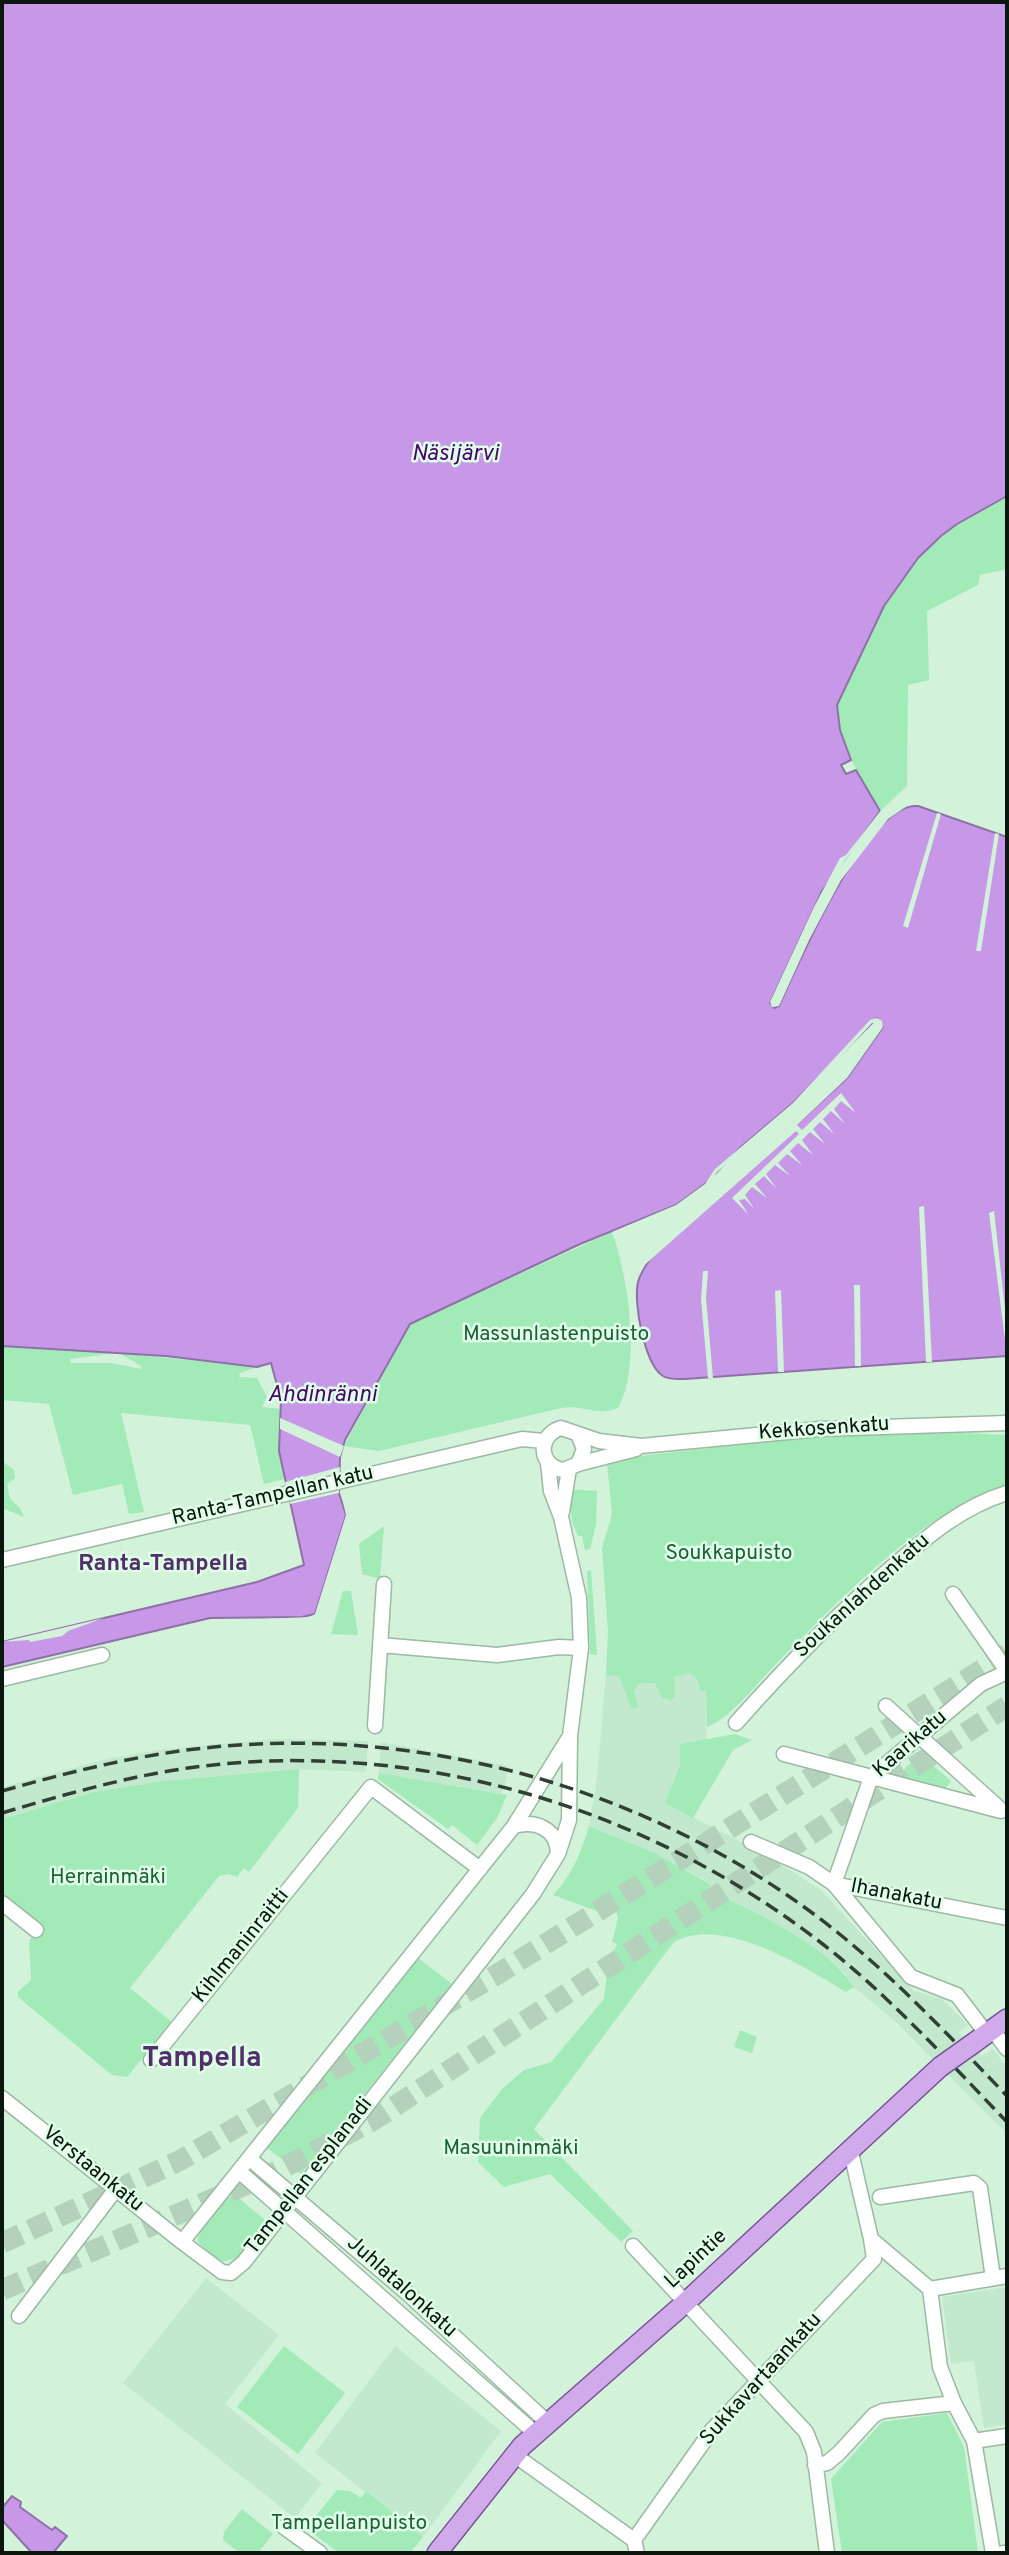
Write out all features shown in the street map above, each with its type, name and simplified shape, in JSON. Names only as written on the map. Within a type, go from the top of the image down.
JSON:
[{"type":"main road","name":"Lapintie","points":[[437,2553],[513,2454],[685,2303],[940,2067],[989,2032]]},
{"type":"street","name":"Kekkosenkatu","points":[[573,1466],[641,1447],[819,1429],[1007,1423]]},
{"type":"street","points":[[557,1429],[578,1434],[584,1449],[573,1466],[558,1469],[548,1463],[543,1455],[544,1441],[557,1429]]},
{"type":"street","name":"Kekkosenkatu","points":[[578,1434],[599,1441],[641,1447]]},
{"type":"street","name":"Ranta-Tampellan katu","points":[[2,1560],[339,1481],[391,1474],[522,1439],[544,1441]]},
{"type":"street","name":"Tampellan esplanadi","points":[[548,1463],[551,1491],[561,1517],[579,1598],[581,1648],[570,1736],[569,1820],[558,1854],[533,1894],[244,2262],[231,2273],[222,2272],[182,2242],[240,2172],[475,1865],[514,1826],[570,1736]]},
{"type":"street","name":"Tampellan esplanadi","points":[[561,1517],[573,1466]]},
{"type":"street","name":"Soukanlahdenkatu","points":[[736,1723],[811,1639],[918,1544],[965,1510],[1007,1493]]},
{"type":"street","points":[[375,1726],[384,1584]]},
{"type":"street","points":[[953,1594],[1007,1671]]},
{"type":"street","points":[[380,1646],[497,1655],[559,1647],[581,1648]]},
{"type":"street","points":[[2,1679],[102,1655]]},
{"type":"street","name":"Kaarikatu","points":[[834,1884],[871,1777],[922,1737],[981,1684],[1007,1671]]},
{"type":"street","points":[[886,1706],[1004,1813]]},
{"type":"street","points":[[783,1754],[1004,1813]]},
{"type":"street","name":"Kihlmaninraitti","points":[[151,2060],[371,1787],[475,1865]]},
{"type":"street","points":[[514,1826],[523,1824],[542,1827],[555,1838],[558,1854]]},
{"type":"street","name":"Ihanakatu","points":[[751,1842],[809,1867],[834,1884],[1007,1918]]},
{"type":"street","points":[[834,1884],[911,1977],[957,1995],[1007,2049]]},
{"type":"street","points":[[2,1903],[36,1930]]},
{"type":"street","name":"Verstaankatu","points":[[2,2098],[182,2242]]},
{"type":"street","points":[[850,2148],[871,2239],[930,2288],[940,2367],[954,2403],[974,2441],[993,2553]]},
{"type":"street","name":"Juhlatalonkatu","points":[[250,2159],[420,2304],[541,2428]]},
{"type":"street","name":"Juhlatalonkatu","points":[[240,2172],[541,2428]]},
{"type":"street","points":[[880,2197],[975,2183],[981,2188],[1000,2277],[930,2288]]},
{"type":"street","points":[[19,2316],[116,2189]]},
{"type":"street","name":"Sukkavartaankatu","points":[[513,2454],[635,2546],[712,2430],[873,2259],[871,2239]]},
{"type":"street","points":[[633,2246],[806,2432],[815,2465],[827,2553]]},
{"type":"street","points":[[815,2465],[827,2463],[874,2415],[883,2411],[954,2403]]},
{"type":"street","points":[[974,2441],[1007,2436]]},
{"type":"street","points":[[285,2526],[320,2553]]},
{"type":"shaded area","points":[[607,1660],[705,1668],[707,1741],[680,1744],[680,1765],[665,1803],[746,1844],[746,1847],[787,1868],[821,1890],[914,1991],[942,1999],[968,2025],[958,2032],[982,2056],[993,2049],[1007,2068],[1007,2134],[896,2022],[854,1987],[845,1973],[780,1926],[708,1890],[710,1883],[655,1853],[589,1826],[597,1778]]},
{"type":"shaded area","points":[[274,1739],[368,1741],[366,1772],[299,1769],[163,1781],[94,1792],[2,1819],[2,1787],[107,1759],[165,1749]]},
{"type":"shaded area","points":[[381,1742],[509,1766],[502,1794],[379,1773]]},
{"type":"shaded area","points":[[206,2278],[279,2335],[225,2404],[322,2483],[295,2518],[123,2383]]},
{"type":"shaded area","points":[[1007,2287],[1007,2424],[984,2428],[974,2361],[951,2364],[942,2297]]},
{"type":"shaded area","points":[[395,2346],[501,2431],[423,2537],[315,2453]]},
{"type":"green space","points":[[1007,496],[1007,569],[980,575],[978,585],[927,611],[929,680],[908,685],[907,786],[880,811],[851,760],[840,730],[837,705],[884,606],[918,558],[957,524]]},
{"type":"green space","name":"Massunlastenpuisto","points":[[612,1232],[627,1296],[631,1346],[625,1390],[618,1408],[596,1411],[561,1408],[379,1451],[344,1446],[410,1324]]},
{"type":"green space","points":[[2,1346],[115,1353],[70,1359],[71,1363],[111,1363],[141,1369],[141,1366],[119,1353],[257,1367],[240,1373],[239,1377],[257,1378],[267,1397],[262,1407],[281,1409],[279,1451],[285,1479],[264,1484],[250,1425],[121,1413],[144,1512],[129,1514],[122,1484],[73,1495],[49,1404],[2,1400]]},
{"type":"green space","name":"Soukkapuisto","points":[[961,1433],[1007,1435],[1007,1484],[943,1515],[883,1560],[725,1716],[707,1727],[706,1691],[701,1691],[697,1679],[690,1673],[674,1677],[675,1697],[670,1700],[662,1697],[655,1683],[639,1683],[634,1691],[638,1707],[632,1709],[619,1676],[606,1675],[608,1631],[602,1548],[612,1514],[607,1463],[623,1458],[816,1436]]},
{"type":"green space","points":[[2,1461],[14,1470],[15,1478],[7,1484],[10,1499],[20,1508],[24,1517],[2,1508]]},
{"type":"green space","points":[[569,1489],[597,1491],[596,1525],[590,1549],[585,1550],[582,1536],[578,1536],[572,1522]]},
{"type":"green space","points":[[384,1526],[380,1579],[362,1574],[359,1544]]},
{"type":"green space","points":[[591,1570],[597,1655],[590,1654],[587,1571]]},
{"type":"green space","points":[[343,1591],[351,1591],[358,1635],[331,1634]]},
{"type":"green space","points":[[735,1734],[752,1740],[733,1750],[693,1818],[665,1803],[680,1765],[680,1744]]},
{"type":"green space","points":[[921,1755],[951,1781],[945,1789],[901,1776],[906,1767]]},
{"type":"green space","name":"Herrainmäki","points":[[299,1769],[298,1808],[249,1872],[244,1868],[237,1877],[229,1874],[219,1876],[130,1988],[172,2022],[127,2077],[112,2075],[18,1997],[18,1992],[31,1980],[29,1941],[38,1929],[2,1900],[2,1819],[94,1792],[163,1781]]},
{"type":"green space","points":[[379,1773],[507,1795],[497,1818],[477,1845],[452,1825],[448,1829],[378,1779]]},
{"type":"green space","name":"Masuuninmäki","points":[[589,1826],[655,1853],[710,1884],[708,1891],[788,1931],[827,1957],[854,1987],[846,1992],[786,1958],[738,1939],[714,1935],[692,1936],[673,1943],[534,2129],[633,2231],[621,2242],[550,2174],[504,2187],[478,2162],[480,2118],[502,2089],[524,2070],[551,2062],[604,1999],[608,1966],[617,1944],[612,1942],[618,1918],[616,1912],[605,1914],[553,1895],[566,1880],[575,1863]]},
{"type":"green space","points":[[417,1957],[452,1984],[301,2174],[266,2147]]},
{"type":"green space","points":[[740,2030],[757,2037],[752,2053],[734,2047]]},
{"type":"green space","points":[[234,2194],[265,2220],[264,2225],[240,2255],[227,2261],[218,2261],[197,2241],[211,2214]]},
{"type":"green space","points":[[284,2346],[345,2393],[298,2454],[237,2407]]},
{"type":"green space","points":[[947,2413],[964,2447],[978,2553],[842,2553],[831,2479],[882,2422]]},
{"type":"green space","name":"Tampellanpuisto","points":[[337,2490],[350,2491],[361,2498],[366,2491],[423,2537],[410,2553],[339,2553],[306,2528]]},
{"type":"green space","points":[[242,2509],[273,2534],[258,2553],[240,2553],[223,2540],[224,2532]]},
{"type":"water","name":"Näsijärvi","points":[[2,2],[1007,2],[1007,496],[957,524],[918,558],[884,606],[837,705],[840,730],[851,760],[841,765],[846,774],[856,770],[880,811],[822,891],[770,1003],[774,1008],[779,1006],[817,924],[856,857],[877,830],[898,812],[918,806],[1007,837],[1007,1356],[677,1379],[663,1376],[657,1370],[646,1347],[639,1318],[637,1292],[639,1279],[651,1258],[847,1078],[883,1027],[877,1018],[793,1103],[741,1147],[705,1184],[676,1205],[580,1244],[410,1324],[345,1440],[340,1457],[339,1493],[346,1515],[315,1614],[302,1617],[210,1618],[2,1667],[2,1642],[257,1582],[304,1565],[279,1451],[281,1400],[271,1363],[257,1367],[166,1356],[2,1346]]},
{"type":"water","points":[[12,2496],[21,2502],[20,2507],[52,2530],[55,2527],[67,2536],[53,2553],[32,2553],[2,2520],[2,2508]]},
{"type":"pier","points":[[904,804],[907,806],[888,819],[841,880],[809,940],[779,1006],[772,1007],[770,1002],[840,858],[846,855],[882,809],[883,813],[846,859],[825,893],[787,978],[838,877],[885,817]]},
{"type":"pier","points":[[937,813],[941,814],[908,928],[903,926]]},
{"type":"pier","points":[[995,833],[999,834],[981,951],[976,951]]},
{"type":"pier","points":[[877,1018],[882,1021],[883,1027],[847,1078],[797,1125],[802,1130],[841,1093],[856,1113],[841,1101],[834,1109],[845,1124],[831,1111],[823,1119],[834,1134],[820,1122],[813,1129],[825,1144],[810,1132],[802,1140],[813,1155],[798,1143],[790,1151],[802,1165],[787,1154],[778,1163],[790,1176],[775,1165],[766,1174],[777,1189],[764,1176],[755,1184],[767,1198],[752,1187],[745,1195],[755,1210],[745,1199],[739,1200],[749,1215],[732,1198],[799,1134],[796,1131],[640,1269],[649,1254],[845,1076],[879,1023],[872,1023],[795,1106],[717,1172],[707,1187],[678,1208],[642,1225],[613,1235],[612,1232],[676,1205],[705,1184],[715,1169],[793,1103],[870,1020]]},
{"type":"pier","points":[[924,1206],[932,1362],[926,1362],[919,1207]]},
{"type":"pier","points":[[994,1211],[1007,1326],[1007,1356],[989,1213]]},
{"type":"pier","points":[[703,1271],[708,1271],[706,1298],[713,1378],[708,1378],[701,1299]]},
{"type":"pier","points":[[854,1285],[860,1285],[861,1366],[855,1366]]},
{"type":"pier","points":[[781,1290],[784,1372],[778,1372],[775,1291]]},
{"type":"pier","points":[[280,1418],[344,1446],[340,1457],[280,1429]]},
{"type":"pier","points":[[340,1467],[339,1493],[290,1504],[285,1482]]},
{"type":"pier","points":[[341,1493],[345,1494],[349,1515],[318,1616],[310,1620],[242,1623],[242,1620],[310,1617],[315,1614],[346,1515]]},
{"type":"pier","points":[[104,1618],[68,1631],[62,1636],[30,1642],[2,1642]]},
{"type":"tunnel","points":[[2,2243],[179,2161],[496,1975],[1007,1654]]},
{"type":"tunnel","points":[[2,2290],[275,2172],[372,2121],[1007,1706]]},
{"type":"railway","points":[[2,1791],[149,1756],[239,1745],[319,1744],[399,1750],[478,1763],[555,1783],[631,1811],[703,1845],[772,1885],[837,1932],[882,1971],[925,2011],[1007,2096]]},
{"type":"railway","points":[[2,1813],[141,1776],[188,1768],[272,1761],[356,1763],[439,1773],[521,1792],[601,1819],[678,1853],[751,1894],[820,1942],[870,1984],[1007,2122]]},
{"type":"district","name":"Ranta-Tampella","points":[[163,1565]]},
{"type":"district","name":"Tampella","points":[[202,2060]]},
{"type":"water label","name":"Ahdinränni","points":[[322,1396]]}]
